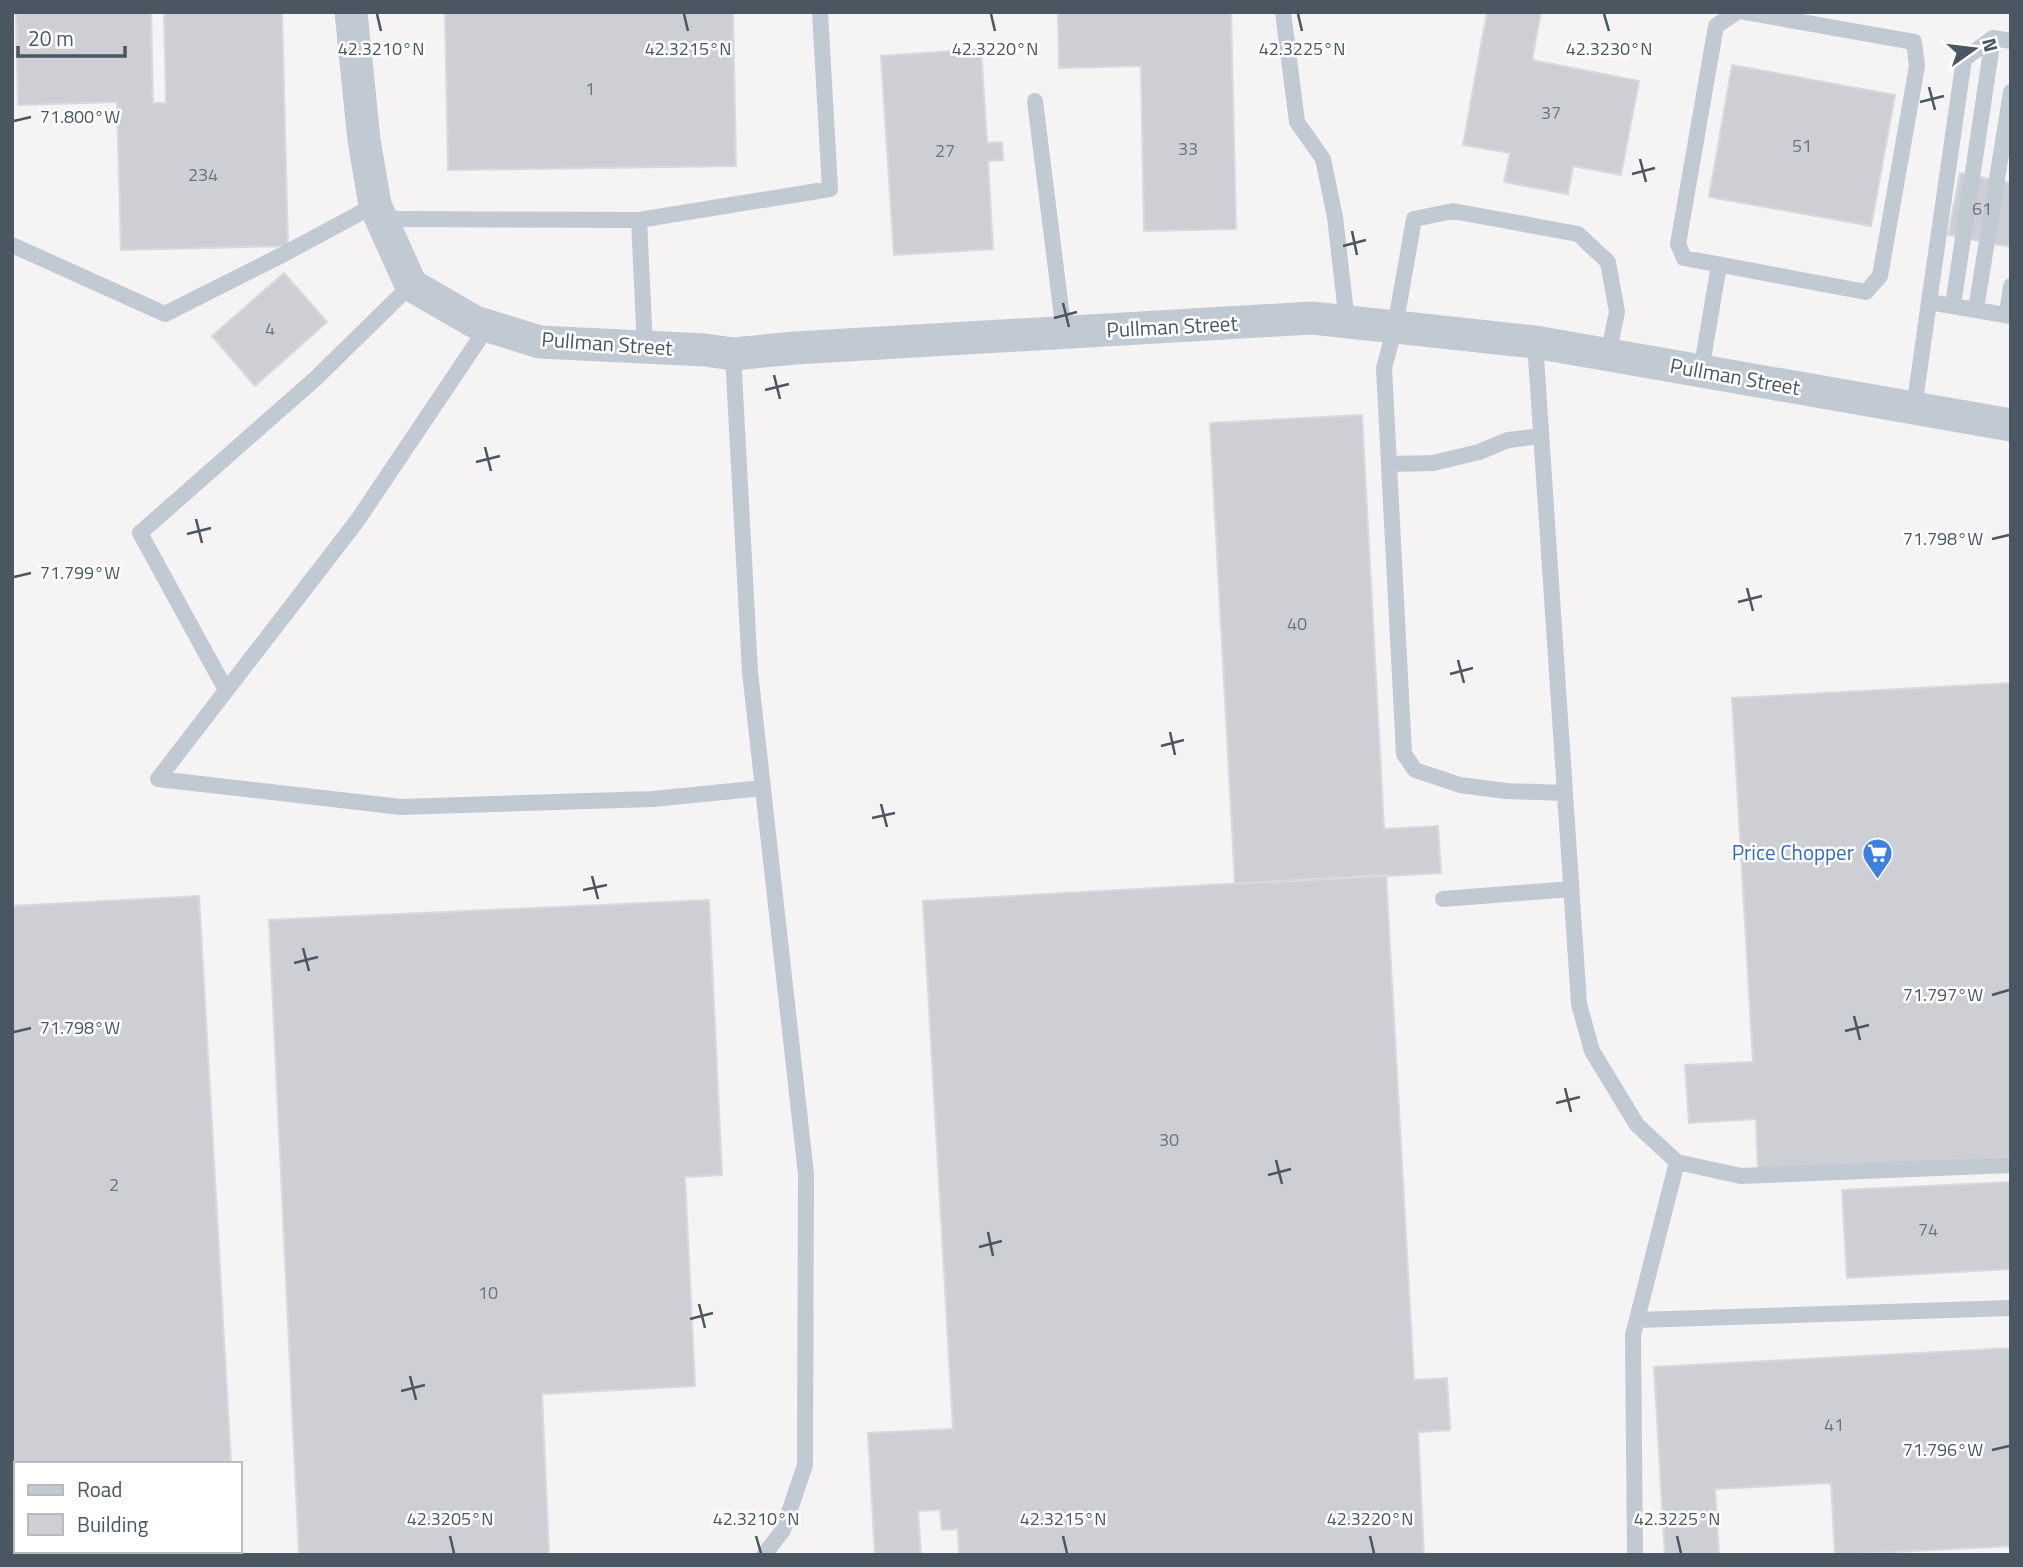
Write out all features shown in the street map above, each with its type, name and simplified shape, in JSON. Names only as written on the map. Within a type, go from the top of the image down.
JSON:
[{"type":"street","points":[[351,12],[364,140],[377,212],[411,285]]},
{"type":"street","name":"Pullman Street","points":[[411,285],[475,322],[540,342],[733,354],[795,348],[1312,318],[1535,342],[2011,425]]},
{"type":"lane","points":[[12,245],[165,314],[377,212],[639,220],[831,189],[820,12]]},
{"type":"lane","points":[[1283,12],[1297,122],[1323,159],[1333,206],[1347,322]]},
{"type":"lane","points":[[1737,12],[1716,26],[1678,244],[1684,258],[1866,292],[1880,276],[1917,66],[1914,42],[1745,12]]},
{"type":"lane","points":[[1953,305],[1993,38]]},
{"type":"lane","points":[[1914,408],[1964,59],[1993,38],[2011,41]]},
{"type":"lane","points":[[1976,309],[2011,92]]},
{"type":"lane","points":[[1035,101],[1064,333]]},
{"type":"lane","points":[[1565,793],[1506,792],[1460,785],[1416,770],[1404,754],[1384,368],[1395,327],[1414,219],[1453,211],[1578,234],[1608,262],[1617,312],[1608,355]]},
{"type":"lane","points":[[639,220],[645,347]]},
{"type":"lane","points":[[1701,371],[1719,265]]},
{"type":"lane","points":[[226,690],[140,533],[315,379],[411,285]]},
{"type":"lane","points":[[1929,302],[2009,315],[2011,286]]},
{"type":"lane","points":[[488,326],[356,521],[158,779],[401,807],[653,799],[762,788]]},
{"type":"lane","points":[[1535,342],[1579,1004],[1592,1051],[1637,1125],[1677,1162],[1741,1176],[2011,1166]]},
{"type":"lane","points":[[733,354],[750,672],[806,1174],[805,1465],[783,1530],[764,1555]]},
{"type":"lane","points":[[1389,464],[1433,463],[1479,452],[1508,440],[1541,436]]},
{"type":"lane","points":[[1443,899],[1571,889]]},
{"type":"lane","points":[[1635,1555],[1633,1335],[1677,1162]]},
{"type":"lane","points":[[1637,1320],[2011,1308]]},
{"type":"building","points":[[16,12],[151,12],[153,103],[166,103],[164,12],[282,12],[288,246],[121,250],[117,102],[18,105]]},
{"type":"building","points":[[445,12],[733,12],[736,166],[448,170]]},
{"type":"building","points":[[1058,12],[1231,12],[1236,229],[1144,231],[1141,66],[1059,68]]},
{"type":"building","points":[[1487,12],[1541,12],[1532,60],[1639,81],[1621,175],[1573,166],[1568,194],[1504,182],[1510,153],[1463,145]]},
{"type":"building","points":[[981,49],[987,143],[1002,142],[1003,160],[988,161],[993,249],[894,255],[881,56]]},
{"type":"building","points":[[1732,65],[1895,95],[1871,226],[1709,197]]},
{"type":"building","points":[[1960,173],[2011,183],[2011,247],[1948,235]]},
{"type":"building","points":[[284,273],[327,322],[255,386],[212,336]]},
{"type":"building","points":[[1362,415],[1384,829],[1438,826],[1441,873],[1235,884],[1210,423]]},
{"type":"building","name":"Price Chopper","points":[[2011,683],[2011,1157],[1758,1171],[1756,1119],[1689,1123],[1685,1065],[1753,1062],[1732,698]]},
{"type":"building","points":[[1386,875],[1414,1380],[1447,1378],[1450,1430],[1418,1432],[1424,1555],[959,1555],[958,1529],[942,1530],[940,1510],[918,1511],[921,1555],[875,1555],[868,1433],[953,1429],[923,901]]},
{"type":"building","points":[[199,896],[231,1462],[14,1462],[14,1553],[236,1555],[12,1555],[12,906]]},
{"type":"building","points":[[709,900],[722,1175],[685,1177],[695,1386],[542,1394],[549,1555],[299,1555],[269,920]]},
{"type":"building","points":[[2011,1182],[2011,1269],[1847,1278],[1842,1190]]},
{"type":"building","points":[[2011,1348],[2011,1546],[1835,1555],[1831,1483],[1715,1489],[1719,1555],[1665,1555],[1654,1367]]},
{"type":"place","name":"Price Chopper","points":[[1877,880]]}]
